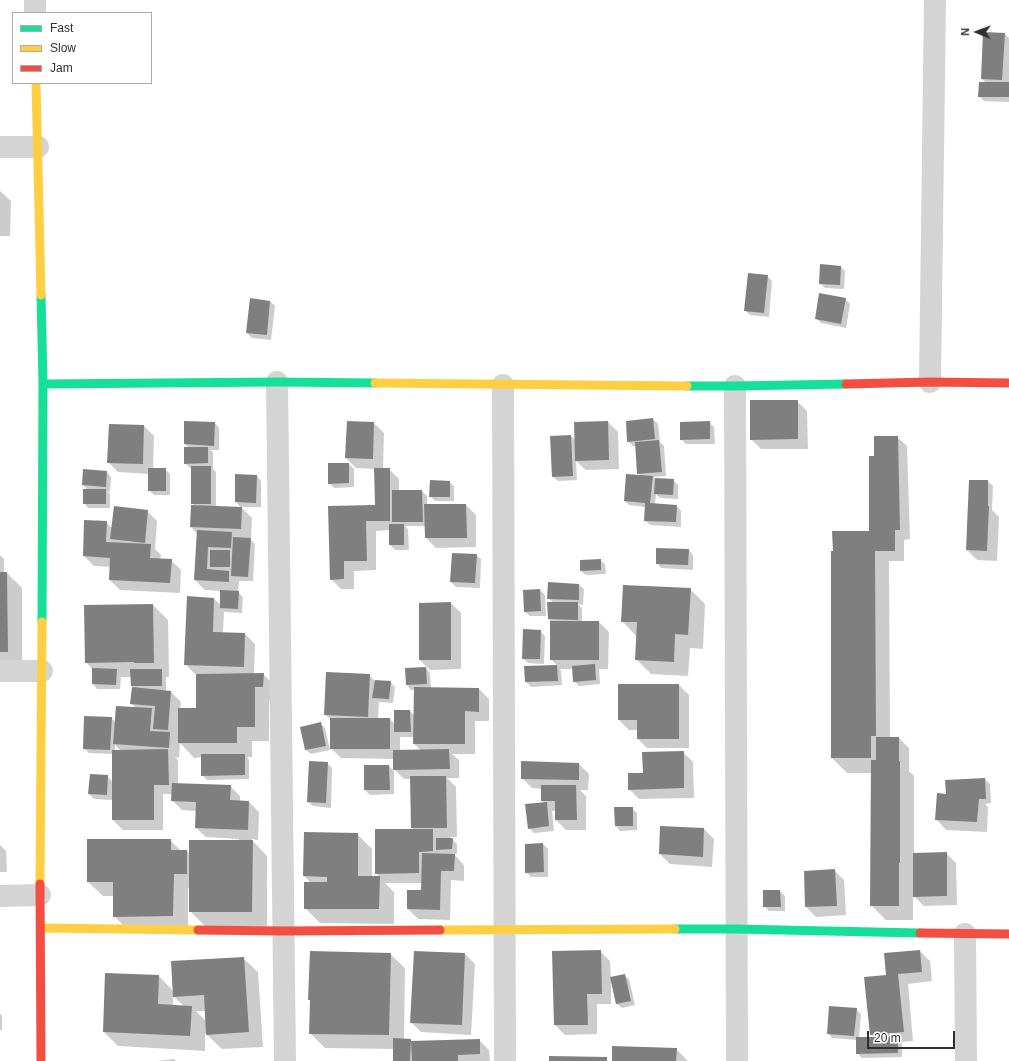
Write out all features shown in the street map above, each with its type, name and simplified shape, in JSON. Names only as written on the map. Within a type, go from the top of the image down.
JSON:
[{"type":"street","points":[[35,0],[35,12]]},
{"type":"street","points":[[930,382],[936,0]]},
{"type":"street","points":[[36,84],[43,384],[40,896],[41,1061]]},
{"type":"street","points":[[0,147],[38,147]]},
{"type":"street","points":[[43,384],[277,382],[735,386],[930,382],[1009,383]]},
{"type":"street","points":[[277,382],[285,1061]]},
{"type":"street","points":[[503,385],[505,1061]]},
{"type":"street","points":[[735,386],[737,1061]]},
{"type":"street","points":[[0,671],[42,672]]},
{"type":"street","points":[[0,896],[40,896]]},
{"type":"street","points":[[41,928],[284,931],[736,929],[1009,934]]},
{"type":"street","points":[[965,934],[966,1061]]},
{"type":"building","points":[[983,32],[1005,33],[1002,80],[981,79]]},
{"type":"building","points":[[979,82],[1009,82],[1009,97],[978,97]]},
{"type":"building","points":[[820,264],[841,266],[840,285],[819,284]]},
{"type":"building","points":[[748,273],[768,275],[764,313],[744,311]]},
{"type":"building","points":[[819,293],[846,298],[841,324],[815,319]]},
{"type":"building","points":[[250,298],[270,301],[267,335],[246,333]]},
{"type":"building","points":[[750,400],[798,400],[798,439],[750,440]]},
{"type":"building","points":[[653,418],[655,439],[627,442],[626,421]]},
{"type":"building","points":[[184,421],[215,422],[214,446],[184,444]]},
{"type":"building","points":[[347,421],[374,422],[373,459],[345,458]]},
{"type":"building","points":[[608,421],[609,460],[575,461],[574,422]]},
{"type":"building","points":[[710,421],[710,439],[680,440],[680,422]]},
{"type":"building","points":[[109,424],[144,425],[143,464],[107,463]]},
{"type":"building","points":[[571,435],[573,476],[552,477],[550,436]]},
{"type":"building","points":[[874,436],[898,436],[900,530],[895,530],[895,551],[875,551],[876,736],[871,736],[871,758],[831,758],[832,531],[869,531],[869,456],[874,456]]},
{"type":"building","points":[[659,440],[662,472],[637,474],[635,442]]},
{"type":"building","points":[[184,447],[208,447],[208,463],[184,464]]},
{"type":"building","points":[[328,463],[349,463],[349,483],[328,484]]},
{"type":"building","points":[[191,466],[211,466],[211,504],[191,504]]},
{"type":"building","points":[[148,468],[166,468],[166,491],[148,491]]},
{"type":"building","points":[[374,468],[390,468],[390,521],[366,521],[367,561],[344,561],[344,579],[330,580],[328,506],[375,505]]},
{"type":"building","points":[[83,469],[107,471],[106,487],[82,485]]},
{"type":"building","points":[[235,474],[257,475],[256,503],[235,502]]},
{"type":"building","points":[[626,474],[653,476],[650,503],[677,505],[676,522],[644,521],[645,503],[624,501]]},
{"type":"building","points":[[655,478],[674,479],[673,495],[654,494]]},
{"type":"building","points":[[430,480],[450,481],[450,497],[429,497]]},
{"type":"building","points":[[969,480],[988,480],[989,506],[987,551],[966,550]]},
{"type":"building","points":[[83,489],[106,489],[106,504],[83,504]]},
{"type":"building","points":[[392,490],[422,490],[423,522],[392,522]]},
{"type":"building","points":[[424,504],[466,504],[467,538],[425,538]]},
{"type":"building","points":[[191,505],[242,507],[241,529],[190,527]]},
{"type":"building","points":[[114,506],[148,510],[145,543],[110,539]]},
{"type":"building","points":[[84,520],[107,521],[106,542],[151,544],[150,558],[172,559],[170,583],[109,580],[110,558],[83,556]]},
{"type":"building","points":[[389,524],[404,524],[404,545],[389,545]]},
{"type":"building","points":[[197,530],[232,532],[231,548],[208,547],[207,569],[229,571],[229,582],[194,580]]},
{"type":"building","points":[[233,537],[251,538],[248,577],[231,576]]},
{"type":"building","points":[[656,548],[689,549],[688,565],[656,564]]},
{"type":"building","points":[[210,550],[230,550],[230,567],[210,567]]},
{"type":"building","points":[[452,553],[477,554],[475,583],[450,582]]},
{"type":"building","points":[[601,559],[601,570],[580,571],[580,560]]},
{"type":"building","points":[[0,572],[7,572],[8,652],[0,652]]},
{"type":"building","points":[[548,582],[579,584],[579,600],[547,599]]},
{"type":"building","points":[[623,585],[691,588],[688,635],[675,634],[674,662],[635,660],[637,622],[621,622]]},
{"type":"building","points":[[540,589],[541,611],[524,612],[523,590]]},
{"type":"building","points":[[220,590],[239,591],[238,609],[220,608]]},
{"type":"building","points":[[187,596],[214,598],[213,632],[245,633],[244,667],[184,665]]},
{"type":"building","points":[[451,602],[451,660],[419,660],[419,603]]},
{"type":"building","points":[[547,602],[578,602],[578,620],[548,619]]},
{"type":"building","points":[[153,604],[154,663],[85,663],[84,605]]},
{"type":"building","points":[[550,621],[599,621],[599,660],[550,660]]},
{"type":"building","points":[[523,629],[541,630],[540,659],[522,659]]},
{"type":"building","points":[[595,664],[596,680],[573,682],[572,666]]},
{"type":"building","points":[[557,665],[558,681],[525,682],[524,666]]},
{"type":"building","points":[[426,667],[427,684],[406,685],[405,668]]},
{"type":"building","points":[[92,668],[117,669],[116,685],[92,684]]},
{"type":"building","points":[[130,669],[162,669],[162,686],[131,686]]},
{"type":"building","points":[[326,672],[370,674],[368,717],[324,715]]},
{"type":"building","points":[[264,673],[263,687],[255,687],[255,727],[237,727],[237,743],[178,743],[178,708],[196,708],[196,674]]},
{"type":"building","points":[[375,680],[391,681],[389,699],[372,698]]},
{"type":"building","points":[[618,684],[679,684],[679,739],[637,739],[637,720],[618,720]]},
{"type":"building","points":[[132,687],[171,691],[168,730],[153,729],[155,706],[130,704]]},
{"type":"building","points":[[414,687],[479,688],[479,712],[465,711],[465,744],[413,744]]},
{"type":"building","points":[[116,706],[152,708],[150,731],[170,732],[169,748],[113,744]]},
{"type":"building","points":[[394,710],[410,710],[411,732],[394,732]]},
{"type":"building","points":[[84,716],[112,717],[110,750],[83,749]]},
{"type":"building","points":[[330,718],[390,718],[390,749],[330,749]]},
{"type":"building","points":[[321,722],[326,746],[305,750],[300,727]]},
{"type":"building","points":[[876,737],[899,737],[899,906],[870,906],[871,760],[876,760]]},
{"type":"building","points":[[168,749],[169,785],[154,785],[154,820],[112,820],[112,750]]},
{"type":"building","points":[[449,749],[450,769],[393,770],[393,750]]},
{"type":"building","points":[[684,751],[684,788],[628,790],[628,773],[643,773],[642,752]]},
{"type":"building","points":[[201,754],[245,754],[245,775],[201,776]]},
{"type":"building","points":[[309,761],[328,762],[326,803],[307,802]]},
{"type":"building","points":[[521,761],[579,763],[579,780],[521,779]]},
{"type":"building","points":[[364,765],[389,765],[390,790],[364,790]]},
{"type":"building","points":[[90,774],[108,775],[107,795],[88,794]]},
{"type":"building","points":[[410,776],[446,776],[447,828],[411,828]]},
{"type":"building","points":[[985,778],[986,799],[979,799],[977,822],[935,820],[937,793],[946,794],[945,780]]},
{"type":"building","points":[[172,783],[231,785],[230,800],[249,801],[248,830],[195,828],[196,802],[171,801]]},
{"type":"building","points":[[541,785],[576,785],[577,820],[555,820],[555,801],[541,801]]},
{"type":"building","points":[[547,802],[549,826],[528,829],[525,804]]},
{"type":"building","points":[[614,807],[633,807],[633,826],[615,826]]},
{"type":"building","points":[[660,826],[704,828],[703,857],[659,854]]},
{"type":"building","points":[[375,829],[433,829],[433,851],[419,852],[419,873],[375,874]]},
{"type":"building","points":[[304,832],[358,833],[358,876],[380,876],[379,909],[304,909],[304,882],[327,882],[327,877],[303,876]]},
{"type":"building","points":[[436,838],[453,838],[452,849],[436,850]]},
{"type":"building","points":[[87,839],[171,839],[171,850],[187,850],[187,874],[174,874],[173,916],[113,917],[113,882],[87,882]]},
{"type":"building","points":[[189,840],[253,840],[252,912],[189,912]]},
{"type":"building","points":[[543,843],[544,872],[525,873],[525,844]]},
{"type":"building","points":[[947,852],[947,896],[913,897],[913,853]]},
{"type":"building","points":[[422,853],[455,854],[454,871],[441,871],[440,910],[407,909],[407,890],[421,890]]},
{"type":"building","points":[[835,869],[837,906],[805,907],[804,871]]},
{"type":"building","points":[[763,890],[780,890],[781,907],[763,907]]},
{"type":"building","points":[[601,950],[602,994],[587,994],[588,1025],[554,1025],[552,951]]},
{"type":"building","points":[[920,950],[922,972],[898,974],[904,1032],[870,1035],[864,977],[886,975],[884,953]]},
{"type":"building","points":[[310,951],[391,953],[389,1035],[309,1034],[310,1000],[308,1000]]},
{"type":"building","points":[[414,951],[465,953],[462,1025],[410,1023]]},
{"type":"building","points":[[244,957],[249,1032],[206,1035],[204,995],[173,997],[171,961]]},
{"type":"building","points":[[105,973],[159,975],[158,1004],[192,1006],[190,1036],[103,1032]]},
{"type":"building","points":[[625,974],[631,1001],[616,1004],[610,977]]},
{"type":"building","points":[[829,1006],[857,1008],[854,1036],[827,1034]]},
{"type":"building","points":[[856,1037],[898,1037],[898,1053],[856,1054]]},
{"type":"building","points":[[393,1038],[411,1039],[410,1061],[393,1061]]},
{"type":"building","points":[[480,1039],[480,1054],[458,1055],[458,1061],[412,1061],[411,1041]]},
{"type":"building","points":[[612,1046],[677,1048],[676,1061],[612,1061]]},
{"type":"building","points":[[549,1056],[607,1057],[607,1061],[549,1061]]},
{"type":"traffic: fast","points":[[41,295],[43,384],[42,622]]},
{"type":"traffic: fast","points":[[43,384],[277,382],[375,383]]},
{"type":"traffic: fast","points":[[687,386],[846,384]]},
{"type":"traffic: fast","points":[[675,929],[920,933]]},
{"type":"traffic: slow","points":[[36,84],[41,295]]},
{"type":"traffic: slow","points":[[375,383],[687,386]]},
{"type":"traffic: slow","points":[[40,884],[42,622]]},
{"type":"traffic: slow","points":[[41,928],[198,930]]},
{"type":"traffic: slow","points":[[440,930],[675,929]]},
{"type":"traffic: jam","points":[[846,384],[930,382],[1009,383]]},
{"type":"traffic: jam","points":[[40,884],[41,1061]]},
{"type":"traffic: jam","points":[[198,930],[440,930]]},
{"type":"traffic: jam","points":[[920,933],[1009,934]]}]
